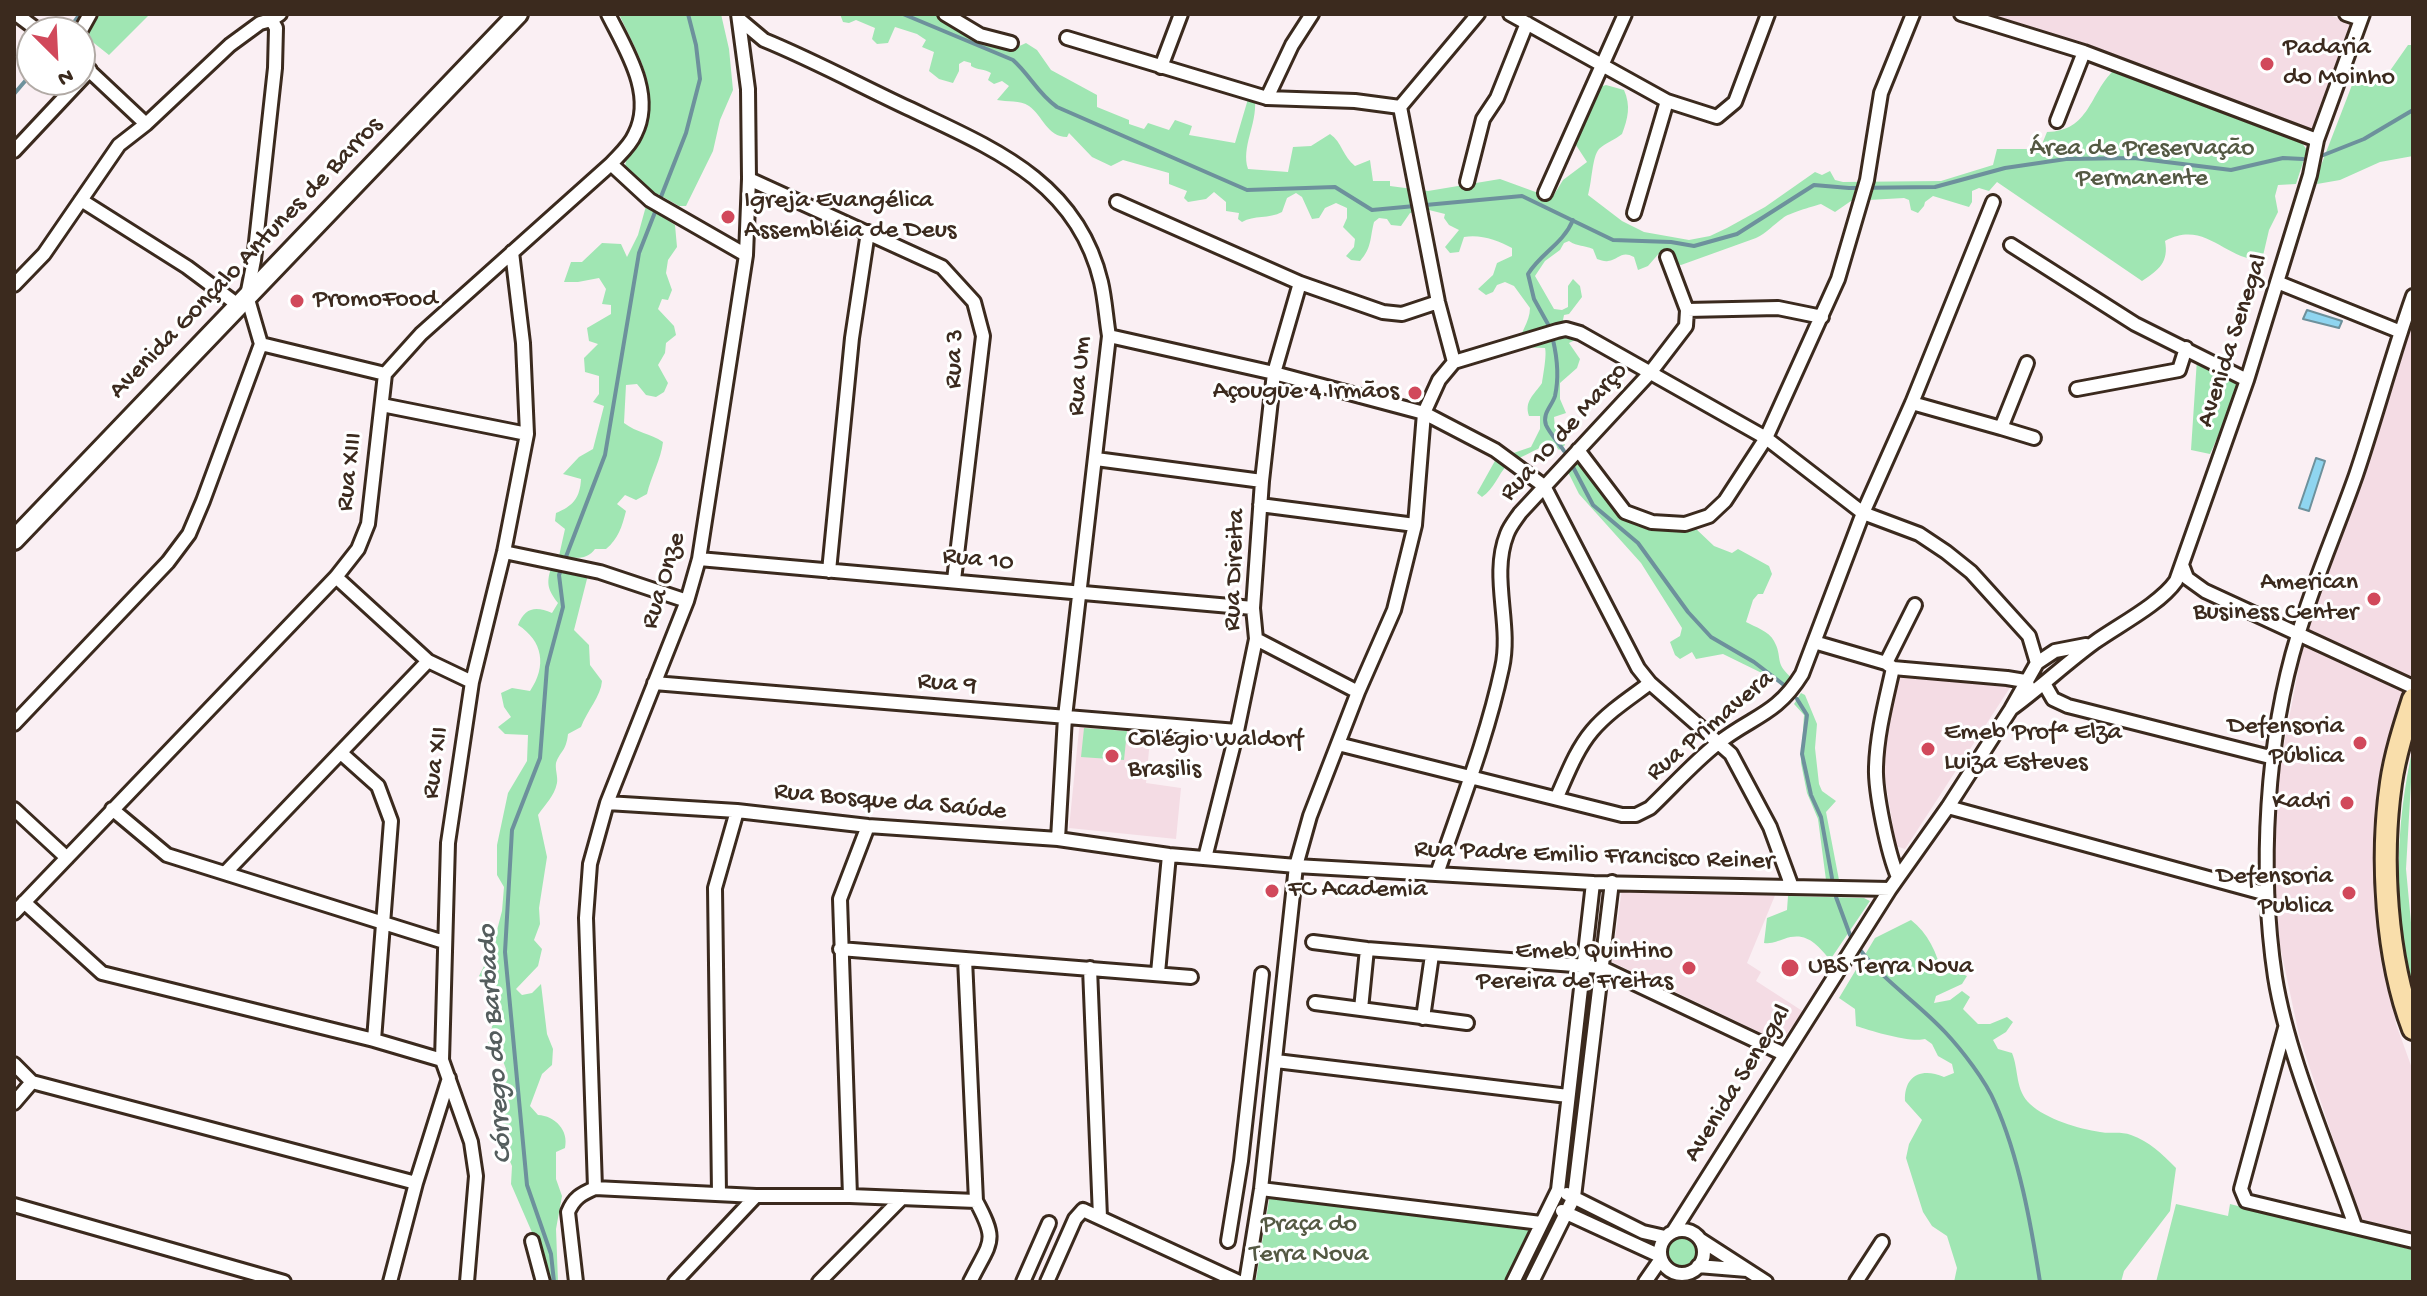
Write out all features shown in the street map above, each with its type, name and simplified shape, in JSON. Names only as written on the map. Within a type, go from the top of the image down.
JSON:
[{"type":"main road","name":"Avenida Gonçalo Antunes de Barros","points":[[14,540],[518,14]]},
{"type":"main road","points":[[2413,699],[2391,781],[2386,836],[2392,933],[2402,994],[2413,1029]]},
{"type":"street","points":[[261,344],[385,374],[411,344],[611,164],[634,137],[641,113],[641,95],[637,75],[608,14]]},
{"type":"street","points":[[945,14],[980,35],[1011,43]]},
{"type":"street","points":[[1161,67],[1181,14]]},
{"type":"street","points":[[1267,98],[1292,45],[1312,14]]},
{"type":"street","points":[[1400,107],[1478,14]]},
{"type":"street","points":[[1510,14],[1667,101],[1717,117],[1735,102],[1768,14]]},
{"type":"street","points":[[1545,193],[1625,14]]},
{"type":"street","points":[[1578,450],[1625,512],[1652,522],[1685,524],[1709,516],[1725,501],[1766,438],[1838,279],[1867,180],[1881,93],[1913,14]]},
{"type":"street","points":[[1961,14],[2084,52],[2317,140]]},
{"type":"street","points":[[2346,14],[2362,17]]},
{"type":"street","points":[[14,285],[44,254],[119,145],[146,124],[230,45],[273,16],[276,28],[275,68],[254,260],[242,300]]},
{"type":"street","name":"Rua Onze","points":[[595,1188],[586,918],[590,864],[607,803],[687,601],[699,559],[746,255],[748,89],[738,16]]},
{"type":"street","name":"Rua Um","points":[[738,16],[764,40],[993,149],[1042,182],[1069,214],[1087,245],[1101,280],[1109,336],[1065,717],[1058,839]]},
{"type":"street","name":"Avenida Senegal","points":[[2011,709],[2175,583],[2247,380],[2310,175],[2317,140],[2362,17]]},
{"type":"street","points":[[1467,182],[1483,119],[1497,98],[1527,23]]},
{"type":"street","points":[[1067,38],[1267,98],[1355,101],[1400,107]]},
{"type":"street","points":[[2057,121],[2084,52]]},
{"type":"street","points":[[96,76],[146,124]]},
{"type":"street","points":[[14,151],[60,96]]},
{"type":"street","points":[[1634,213],[1667,101]]},
{"type":"street","points":[[1400,107],[1438,302],[1454,362]]},
{"type":"street","points":[[611,164],[650,200],[746,255]]},
{"type":"street","name":"Rua 3","points":[[749,179],[942,267],[974,302],[983,336],[981,365],[954,580]]},
{"type":"street","points":[[14,724],[168,562],[189,534],[261,344],[242,300],[81,200]]},
{"type":"street","points":[[1117,202],[1300,283],[1383,312],[1402,314],[1438,302]]},
{"type":"street","name":"Rua Primavera","points":[[1338,744],[1622,815],[1636,815],[1650,808],[1718,743],[1777,706],[1792,692],[1802,674],[1863,513],[1912,403],[1993,202]]},
{"type":"street","points":[[829,571],[852,338],[868,232]]},
{"type":"street","points":[[2011,245],[2135,324],[2247,380]]},
{"type":"street","name":"Rua XII","points":[[467,1282],[476,1176],[471,1142],[442,1060],[448,843],[472,682],[504,552],[527,434],[523,343],[512,252]]},
{"type":"street","points":[[1667,257],[1687,310],[1778,308],[1822,317]]},
{"type":"street","points":[[2277,282],[2401,332]]},
{"type":"street","name":"Rua Direita","points":[[1205,858],[1256,639],[1253,608],[1274,373],[1300,283]]},
{"type":"street","points":[[2355,1226],[2285,1028],[2275,977],[2267,894],[2267,829],[2274,758],[2288,672],[2298,634],[2356,474],[2413,296]]},
{"type":"street","name":"Rua 10 de Março","points":[[1437,874],[1503,667],[1506,632],[1500,579],[1507,534],[1520,513],[1650,373],[1686,326],[1687,310]]},
{"type":"street","points":[[1246,1282],[1261,1189],[1296,866],[1310,816],[1394,610],[1415,525],[1424,413],[1439,380],[1454,362],[1566,329],[1580,333],[1766,438],[1863,513],[1919,534],[1946,552],[1971,572],[2029,636],[2055,651],[2062,668]]},
{"type":"street","points":[[1109,336],[1274,373],[1424,413],[1495,450],[1544,486],[1628,651],[1650,683],[1731,754],[1753,792],[1792,887]]},
{"type":"street","points":[[2077,389],[2179,370],[2186,348]]},
{"type":"street","points":[[2001,428],[2027,363]]},
{"type":"street","name":"Rua XIII","points":[[14,913],[336,577],[358,549],[368,524],[385,374]]},
{"type":"street","points":[[1912,403],[2034,438]]},
{"type":"street","points":[[382,405],[527,434]]},
{"type":"street","points":[[1096,459],[1262,481]]},
{"type":"street","points":[[1260,505],[1415,525]]},
{"type":"street","points":[[504,552],[600,572],[687,601]]},
{"type":"street","name":"Rua 10","points":[[699,559],[1253,608]]},
{"type":"street","points":[[2182,565],[2185,575],[2205,591],[2413,687]]},
{"type":"street","points":[[336,577],[428,661],[472,682]]},
{"type":"street","points":[[2167,592],[2183,589],[2205,591]]},
{"type":"street","points":[[1898,877],[1889,850],[1876,770],[1890,665],[1915,605]]},
{"type":"street","points":[[2029,636],[2037,663]]},
{"type":"street","points":[[1256,639],[1358,692]]},
{"type":"street","points":[[1814,642],[1890,665],[2025,681],[2068,706],[2274,758]]},
{"type":"street","name":"Avenida Senegal","points":[[1669,1234],[1890,889],[1948,807],[2037,663],[2055,651],[2093,644]]},
{"type":"street","points":[[227,871],[428,661]]},
{"type":"street","name":"Rua 9","points":[[654,683],[1237,731]]},
{"type":"street","points":[[1557,797],[1578,751],[1592,731],[1650,683]]},
{"type":"street","points":[[341,753],[378,786],[391,821],[374,1040]]},
{"type":"street","name":"Rua Bosque da Saúde","points":[[607,803],[1058,839],[1205,858]]},
{"type":"street","points":[[1948,807],[2267,894]]},
{"type":"street","points":[[14,809],[67,858]]},
{"type":"street","points":[[112,809],[167,855],[227,871],[444,942]]},
{"type":"street","points":[[719,1193],[715,888],[737,811]]},
{"type":"street","points":[[850,1196],[840,899],[868,826]]},
{"type":"street","points":[[1158,973],[1169,855]]},
{"type":"street","name":"Rua Padre Emilio Francisco Reiner","points":[[1205,858],[1593,883],[1890,889]]},
{"type":"street","points":[[1532,1282],[1574,1197],[1612,882]]},
{"type":"street","points":[[1513,1282],[1558,1190],[1586,967],[1593,883]]},
{"type":"street","points":[[24,902],[102,973],[374,1040],[442,1060]]},
{"type":"street","points":[[1313,942],[1432,955],[1600,967],[1784,1054]]},
{"type":"street","points":[[840,949],[1191,977]]},
{"type":"street","points":[[1361,1009],[1367,949]]},
{"type":"street","points":[[1423,1018],[1432,955]]},
{"type":"street","points":[[965,959],[976,1201],[987,1222],[991,1239],[970,1282]]},
{"type":"street","points":[[1090,968],[1100,1217]]},
{"type":"street","points":[[1228,1241],[1241,1161],[1262,974]]},
{"type":"street","points":[[1315,1003],[1467,1023]]},
{"type":"street","points":[[2285,1028],[2241,1189],[2242,1196],[2246,1201],[2413,1241]]},
{"type":"street","points":[[1276,1061],[1568,1096]]},
{"type":"street","points":[[14,1064],[32,1082],[416,1183]]},
{"type":"street","points":[[390,1282],[449,1076]]},
{"type":"street","points":[[14,1103],[32,1082]]},
{"type":"street","points":[[1241,1161],[1264,1164]]},
{"type":"street","points":[[576,1282],[568,1212],[580,1194],[595,1188],[756,1196],[976,1201]]},
{"type":"street","points":[[1261,1189],[1541,1223]]},
{"type":"street","points":[[1558,1190],[1643,1232],[1669,1234],[1680,1230],[1698,1237],[1766,1282]]},
{"type":"street","points":[[675,1282],[756,1196]]},
{"type":"street","points":[[819,1282],[902,1198]]},
{"type":"street","name":"Avenida Senegal","points":[[1690,1203],[1698,1237]]},
{"type":"street","points":[[14,1205],[284,1282]]},
{"type":"street","points":[[1551,1207],[1660,1258],[1665,1267],[1681,1274]]},
{"type":"street","points":[[1047,1282],[1075,1219],[1083,1210],[1239,1282]]},
{"type":"street","points":[[1023,1282],[1049,1223]]},
{"type":"street","points":[[1645,1282],[1660,1258],[1661,1244],[1669,1234]]},
{"type":"street","points":[[1667,1282],[1698,1266],[1704,1249],[1698,1237]]},
{"type":"street","points":[[532,1241],[543,1282]]},
{"type":"street","points":[[1856,1282],[1882,1242]]},
{"type":"street","points":[[1698,1266],[1747,1270]]},
{"type":"shaded area","points":[[1974,14],[2326,14],[2353,23],[2315,134]]},
{"type":"shaded area","points":[[2413,316],[2413,678],[2304,631]]},
{"type":"shaded area","points":[[2303,645],[2412,691],[2392,770],[2385,953],[2396,1024],[2413,1071],[2413,1235],[2360,1221],[2299,1035],[2280,946],[2272,859],[2277,782]]},
{"type":"shaded area","name":"Emeb Profª Elza Luiza Esteves","points":[[1899,671],[2013,683],[1905,849],[1896,846],[1883,765],[1886,732]]},
{"type":"shaded area","name":"Colégio Waldorf Brasilis","points":[[1080,720],[1151,728],[1146,783],[1181,788],[1176,839],[1069,828]]},
{"type":"shaded area","name":"Emeb Quintino Pereira de Freitas","points":[[1622,888],[1776,893],[1747,963],[1761,972],[1756,981],[1804,1012],[1783,1038],[1774,1039],[1612,962]]},
{"type":"green space","points":[[150,14],[109,55],[96,45],[96,16],[92,16]]},
{"type":"green space","points":[[619,14],[721,14],[729,49],[733,90],[720,120],[713,151],[686,206],[679,206],[658,194],[655,199],[626,172],[628,156],[643,133],[650,101],[645,72]]},
{"type":"green space","name":"Área de Preservação Permanente","points":[[840,14],[937,14],[969,34],[1003,49],[1013,49],[1026,43],[1037,50],[1051,70],[1097,95],[1097,107],[1144,129],[1148,123],[1169,130],[1175,120],[1192,126],[1189,135],[1235,143],[1248,99],[1255,100],[1246,152],[1248,169],[1288,172],[1293,147],[1311,146],[1330,134],[1355,166],[1370,160],[1373,181],[1390,181],[1390,186],[1428,191],[1500,179],[1552,198],[1563,180],[1587,162],[1572,139],[1596,88],[1606,85],[1624,90],[1627,117],[1622,134],[1597,153],[1588,195],[1622,221],[1644,232],[1689,240],[1710,236],[1727,228],[1765,207],[1815,172],[1822,175],[1830,171],[1835,180],[1843,182],[1941,181],[1993,165],[1997,149],[2040,149],[2047,132],[2061,130],[2081,118],[2114,70],[2302,143],[2307,150],[2296,184],[2278,185],[2275,196],[2278,212],[2269,230],[2262,260],[2249,259],[2204,238],[2179,236],[2165,241],[2164,260],[2142,281],[1997,182],[1989,191],[1979,188],[1972,191],[1969,207],[1933,196],[1918,213],[1911,210],[1909,200],[1904,198],[1851,201],[1835,212],[1821,204],[1786,216],[1756,238],[1681,265],[1667,250],[1661,251],[1648,266],[1638,270],[1634,257],[1630,255],[1604,261],[1597,259],[1593,249],[1569,241],[1564,243],[1535,276],[1554,309],[1568,307],[1568,286],[1573,279],[1580,286],[1582,297],[1569,314],[1564,315],[1563,320],[1581,337],[1569,343],[1580,359],[1577,368],[1560,383],[1560,399],[1566,413],[1554,417],[1555,427],[1565,445],[1559,450],[1553,442],[1509,463],[1482,497],[1477,493],[1496,459],[1531,447],[1540,429],[1540,416],[1529,416],[1528,406],[1542,383],[1545,348],[1519,347],[1530,308],[1514,286],[1505,282],[1486,295],[1478,289],[1493,275],[1497,263],[1512,256],[1512,248],[1489,238],[1470,236],[1464,237],[1459,252],[1450,253],[1445,247],[1459,230],[1449,225],[1445,214],[1429,210],[1410,213],[1401,226],[1391,225],[1387,219],[1379,218],[1374,222],[1364,256],[1360,261],[1351,260],[1346,256],[1354,247],[1355,239],[1343,227],[1347,208],[1336,203],[1325,208],[1319,218],[1312,219],[1302,197],[1296,193],[1287,198],[1282,212],[1242,222],[1238,219],[1239,213],[1226,211],[1226,202],[1214,192],[1206,199],[1188,202],[1184,198],[1187,191],[1169,184],[1169,173],[1123,160],[1111,166],[1092,157],[1069,133],[1067,137],[1055,134],[1029,106],[997,100],[1009,86],[1002,81],[994,84],[988,80],[991,73],[964,61],[959,64],[953,83],[939,79],[929,71],[934,52],[922,47],[926,40],[917,34],[895,27],[888,43],[877,44],[872,39],[875,28],[856,20],[843,22]]},
{"type":"green space","points":[[2408,45],[2413,45],[2413,156],[2380,162],[2340,180],[2317,184],[2320,168],[2352,85],[2374,85],[2387,75]]},
{"type":"green space","points":[[646,206],[675,225],[677,247],[668,260],[666,273],[672,290],[668,300],[662,299],[658,309],[674,326],[676,335],[666,343],[665,353],[658,365],[668,383],[664,392],[656,397],[646,395],[637,384],[626,385],[624,423],[663,442],[662,448],[647,494],[636,500],[625,495],[617,504],[626,511],[619,532],[610,545],[606,549],[595,549],[584,557],[559,556],[565,529],[555,521],[556,513],[574,500],[581,479],[563,474],[579,457],[593,449],[604,406],[593,402],[599,394],[599,376],[585,372],[584,358],[598,344],[589,341],[587,328],[611,314],[611,305],[602,304],[606,289],[599,278],[564,282],[571,262],[582,262],[602,243],[621,244],[627,257],[638,235]]},
{"type":"green space","points":[[2197,359],[2242,383],[2210,454],[2191,450]]},
{"type":"green space","points":[[1578,458],[1612,505],[1623,515],[1651,526],[1694,527],[1714,546],[1732,553],[1738,549],[1769,566],[1772,574],[1763,594],[1758,594],[1753,600],[1746,622],[1774,641],[1781,664],[1791,677],[1783,687],[1774,679],[1723,654],[1696,659],[1692,652],[1680,659],[1675,655],[1670,642],[1680,636],[1682,628],[1641,563],[1579,494],[1566,468]]},
{"type":"green space","points":[[551,568],[588,575],[574,630],[589,645],[590,665],[602,681],[581,727],[568,734],[556,763],[556,788],[538,815],[547,857],[539,908],[540,924],[534,940],[542,949],[538,966],[516,989],[522,995],[532,993],[541,984],[547,1034],[553,1049],[552,1065],[542,1074],[530,1106],[538,1115],[555,1121],[563,1130],[566,1141],[565,1148],[556,1152],[556,1179],[562,1196],[556,1229],[558,1282],[546,1282],[547,1267],[511,1184],[512,1166],[505,1150],[497,1110],[497,1098],[506,1069],[503,1061],[490,1053],[490,995],[479,976],[502,911],[504,887],[497,875],[497,845],[508,793],[527,761],[528,735],[505,734],[498,727],[511,717],[504,707],[501,693],[512,688],[530,691],[539,672],[537,646],[518,625],[528,611],[541,609],[552,613],[558,603],[549,587]]},
{"type":"green space","points":[[1801,693],[1805,695],[1817,724],[1815,748],[1819,784],[1822,791],[1836,801],[1826,812],[1839,880],[1826,880],[1818,819],[1807,793],[1801,763],[1804,715],[1794,704]]},
{"type":"green space","points":[[1084,728],[1127,731],[1124,760],[1081,757]]},
{"type":"green space","points":[[2413,747],[2406,869],[2413,944],[2413,990],[2402,929],[2399,868],[2403,807]]},
{"type":"green space","points":[[1788,896],[1864,898],[1870,901],[1830,960],[1816,944],[1805,938],[1792,937],[1764,943],[1767,918],[1787,910]]},
{"type":"green space","points":[[1911,920],[1931,944],[1942,974],[1958,972],[1967,976],[1962,984],[1936,996],[1934,1003],[1950,1000],[1962,991],[1970,997],[1963,1009],[1978,1024],[1990,1024],[2007,1017],[2013,1022],[2006,1032],[1993,1040],[1998,1049],[2012,1053],[2020,1086],[2030,1104],[2054,1119],[2073,1126],[2138,1138],[2155,1148],[2176,1168],[2170,1211],[2124,1271],[2121,1282],[1954,1282],[1957,1268],[1947,1236],[1932,1226],[1923,1212],[1906,1158],[1909,1144],[1922,1120],[1905,1101],[1907,1085],[1916,1076],[1928,1073],[1944,1077],[1954,1073],[1952,1064],[1938,1056],[1932,1044],[1925,1039],[1901,1038],[1856,1026],[1855,1009],[1839,998],[1875,938]]},
{"type":"green space","name":"Praça do Terra Nova","points":[[1270,1194],[1533,1229],[1509,1282],[1259,1282],[1256,1280]]},
{"type":"green space","points":[[2176,1204],[2228,1216],[2230,1204],[2413,1250],[2413,1282],[2156,1282]]},
{"type":"green space","points":[[1681,1236],[1693,1240],[1697,1252],[1693,1264],[1681,1268],[1669,1264],[1665,1252],[1669,1240]]},
{"type":"water","points":[[2307,310],[2342,321],[2339,328],[2303,319]]},
{"type":"water","points":[[2316,458],[2325,461],[2309,511],[2299,508]]},
{"type":"waterway","name":"Córrego do Barbado","points":[[554,1282],[551,1254],[527,1185],[505,952],[512,830],[540,758],[547,667],[563,607],[559,575],[605,455],[639,253],[686,133],[700,79],[688,14]]},
{"type":"waterway","points":[[903,14],[1013,60],[1057,107],[1247,190],[1335,187],[1372,210],[1522,196],[1613,240],[1694,246],[1737,234],[1814,185],[1849,188],[1935,187],[2005,168],[2066,159],[2134,158],[2231,170],[2283,158],[2303,159]]},
{"type":"waterway","points":[[2321,156],[2364,139],[2413,110]]},
{"type":"waterway","points":[[1549,326],[1534,299],[1528,274],[1564,236],[1573,220]]},
{"type":"waterway","points":[[1553,340],[1557,382],[1545,421],[1564,451]]},
{"type":"waterway","points":[[1573,467],[1593,505],[1638,543],[1688,612],[1711,637],[1754,662],[1784,685]]},
{"type":"waterway","points":[[1797,699],[1807,715],[1802,754],[1811,795],[1821,817],[1832,878]]},
{"type":"waterway","points":[[1836,897],[1850,935]]},
{"type":"waterway","points":[[1861,951],[1880,973],[1935,1021],[1973,1066],[1991,1094],[2017,1168],[2040,1282]]},
{"type":"place","name":"Padaria do Moinho","points":[[2267,64]]},
{"type":"place","name":"Igreja Evangélica Assembléia de Deus","points":[[728,217]]},
{"type":"place","name":"PromoFood","points":[[297,301]]},
{"type":"place","name":"Açougue 4 Irmãos","points":[[1415,393]]},
{"type":"place","name":"American Business Center","points":[[2374,599]]},
{"type":"place","name":"Defensoria Pública","points":[[2360,743]]},
{"type":"place","name":"Emeb Profª Elza Luiza Esteves","points":[[1928,749]]},
{"type":"place","name":"Colégio Waldorf Brasilis","points":[[1112,756]]},
{"type":"place","name":"Kadri","points":[[2347,803]]},
{"type":"place","name":"FC Academia","points":[[1272,891]]},
{"type":"place","name":"Defensoria Publica","points":[[2349,893]]},
{"type":"place","name":"Emeb Quintino Pereira de Freitas","points":[[1689,968]]},
{"type":"place","name":"UBS Terra Nova","points":[[1790,968]]}]
